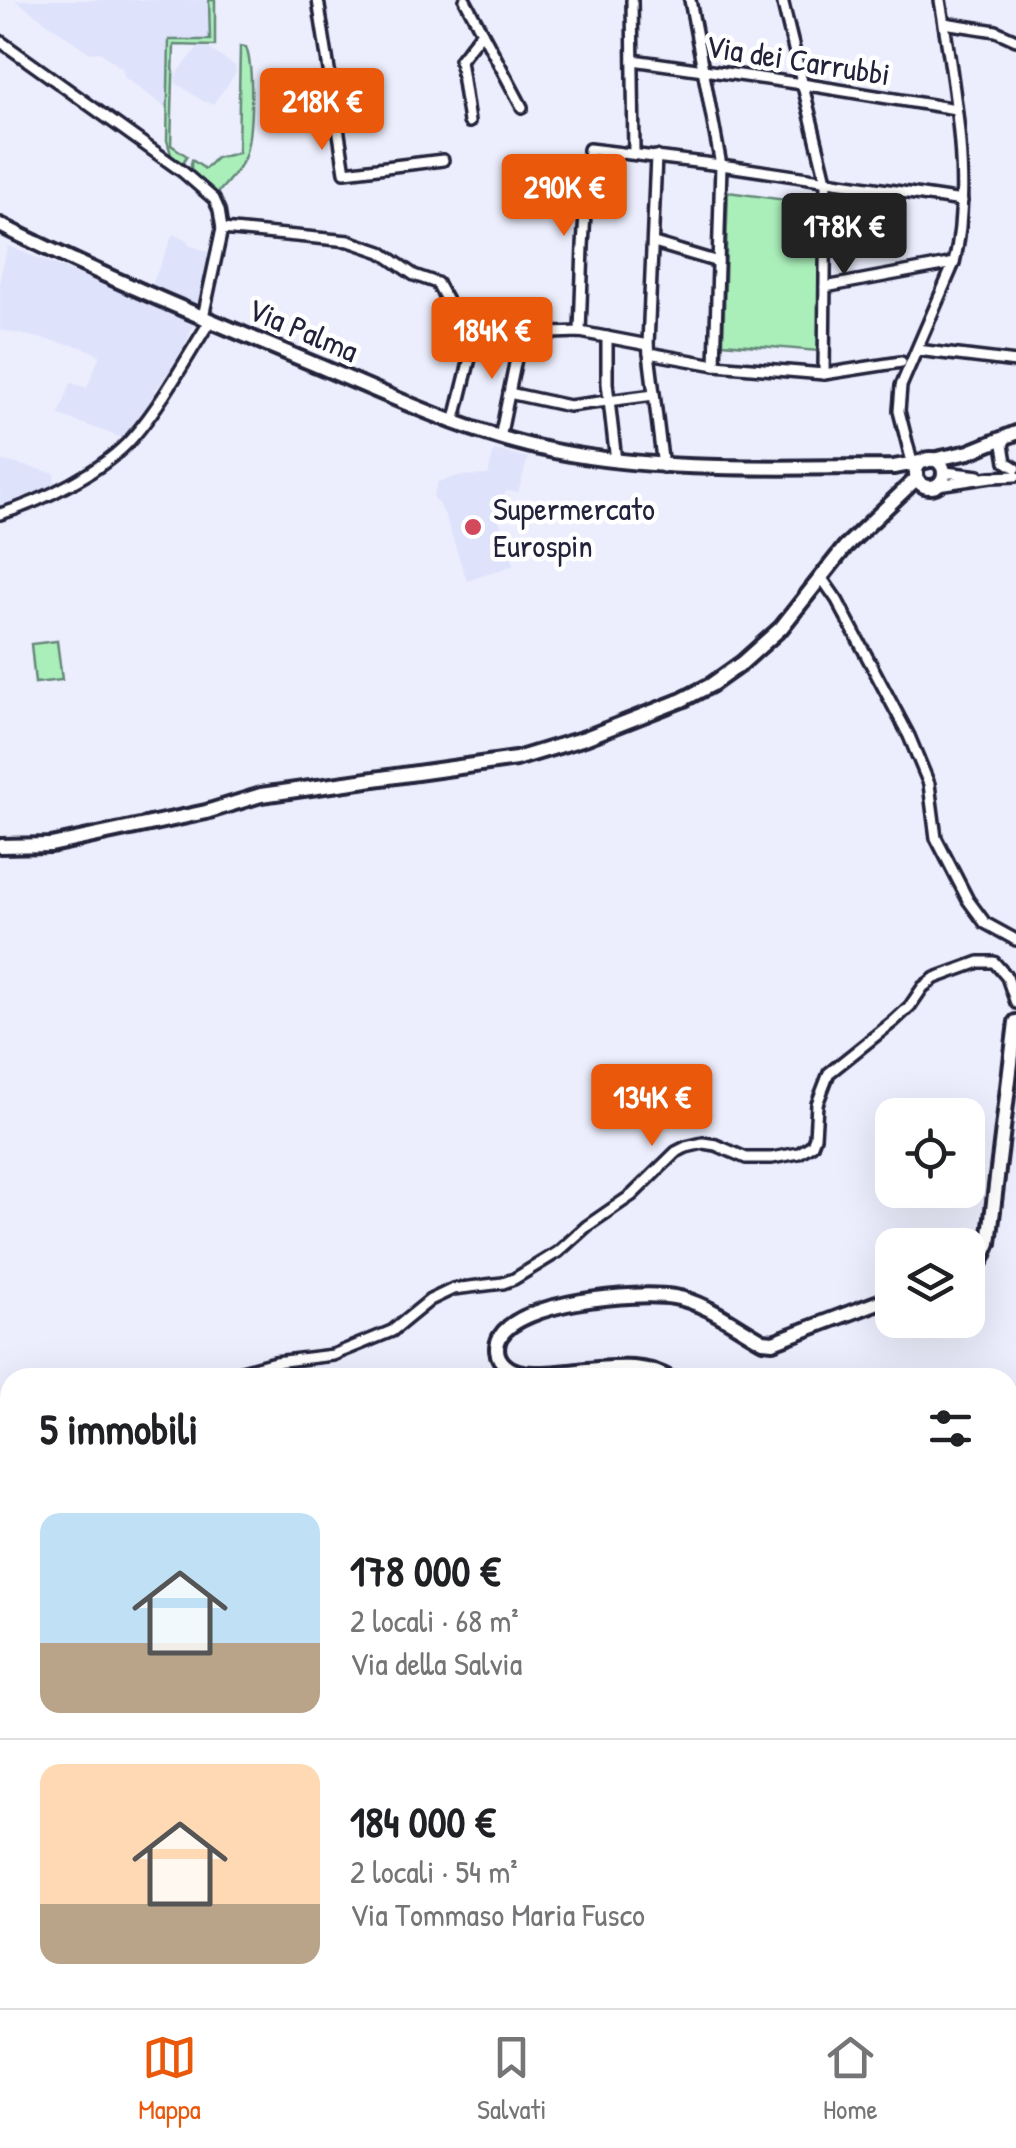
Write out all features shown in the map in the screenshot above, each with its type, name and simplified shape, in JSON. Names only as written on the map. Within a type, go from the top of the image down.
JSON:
[{"type":"street","points":[[318,0],[345,172],[444,160]]},
{"type":"street","points":[[464,0],[522,107]]},
{"type":"street","points":[[632,0],[634,154]]},
{"type":"street","points":[[690,0],[722,165],[715,365]]},
{"type":"street","points":[[782,0],[826,180],[824,374]]},
{"type":"street","points":[[920,478],[905,442],[899,411],[901,386],[954,263],[962,200],[956,110],[940,0]]},
{"type":"street","points":[[944,23],[996,31],[1016,40]]},
{"type":"street","points":[[469,122],[460,60],[482,32]]},
{"type":"street","points":[[0,42],[205,189],[219,210],[222,230],[207,319],[144,423],[117,454],[73,481],[0,514]]},
{"type":"street","name":"Via dei Carrubbi","points":[[633,60],[956,110]]},
{"type":"street","points":[[580,332],[589,149],[962,200]]},
{"type":"street","points":[[656,156],[649,349],[663,466]]},
{"type":"street","name":"Via Palma","points":[[0,225],[207,319],[454,423],[500,438],[554,451],[663,466],[894,467]]},
{"type":"street","points":[[222,230],[349,241],[380,252],[414,276],[438,282],[452,310],[513,325],[521,334]]},
{"type":"street","points":[[654,243],[718,262]]},
{"type":"street","points":[[825,287],[954,263]]},
{"type":"street","points":[[454,423],[480,314]]},
{"type":"street","points":[[521,334],[580,332],[715,365],[824,374],[901,362]]},
{"type":"street","points":[[500,438],[521,334]]},
{"type":"street","points":[[607,337],[616,461]]},
{"type":"street","points":[[917,350],[1016,362]]},
{"type":"street","points":[[510,393],[569,406],[654,394]]},
{"type":"street","points":[[920,478],[916,467],[928,461],[969,452],[1011,435]]},
{"type":"street","points":[[1011,435],[1002,445],[1003,453],[1006,462],[1016,468]]},
{"type":"street","points":[[905,442],[911,451],[938,462],[944,471],[992,477]]},
{"type":"street","points":[[894,467],[902,460],[905,442]]},
{"type":"street","points":[[894,467],[939,482],[944,471],[969,452]]},
{"type":"street","points":[[0,846],[51,846],[206,812],[261,795],[516,759],[585,738],[682,700],[742,663],[781,628],[866,525],[920,478],[1016,476]]},
{"type":"street","points":[[822,577],[909,736],[928,784],[936,838],[968,900],[984,923],[1016,940]]},
{"type":"street","points":[[253,1368],[333,1355],[392,1331],[430,1300],[453,1289],[514,1280],[632,1195],[686,1147],[703,1143],[746,1158],[772,1158],[812,1146],[817,1104],[829,1073],[894,1021],[935,978],[978,962],[994,962],[1007,976],[1016,1003]]},
{"type":"street","points":[[985,1253],[1016,1022]]},
{"type":"street","points":[[507,1368],[497,1353],[498,1342],[510,1326],[519,1319],[580,1301],[679,1297],[763,1341],[773,1342],[875,1303]]},
{"type":"street","points":[[598,1368],[645,1368]]},
{"type":"shaded area","points":[[15,0],[215,0],[215,46],[206,47],[235,66],[236,73],[213,104],[203,101],[176,83],[176,75],[199,46],[175,45],[172,112],[125,78],[122,68],[100,52],[90,53]]},
{"type":"shaded area","points":[[173,234],[209,252],[201,307],[151,287]]},
{"type":"shaded area","points":[[8,246],[193,318],[185,346],[170,373],[123,438],[59,415],[71,383],[87,388],[100,355],[82,347],[0,330],[0,277]]},
{"type":"shaded area","points":[[494,450],[528,458],[518,492],[506,491],[497,515],[514,565],[467,581],[445,515],[433,496],[438,482],[458,476],[488,475]]},
{"type":"shaded area","points":[[0,460],[54,473],[55,485],[0,509]]},
{"type":"green space","points":[[209,0],[215,0],[215,46],[174,45],[171,145],[187,156],[182,164],[172,158],[167,140],[169,40],[210,40]]},
{"type":"green space","points":[[240,46],[246,47],[250,72],[246,153],[217,194],[198,179],[191,165],[192,160],[205,169],[216,158],[238,153]]},
{"type":"green space","points":[[728,192],[821,205],[818,351],[723,343]]},
{"type":"green space","points":[[57,641],[62,680],[35,683],[31,644]]},
{"type":"place","name":"Supermercato Eurospin","points":[[473,527]]}]
